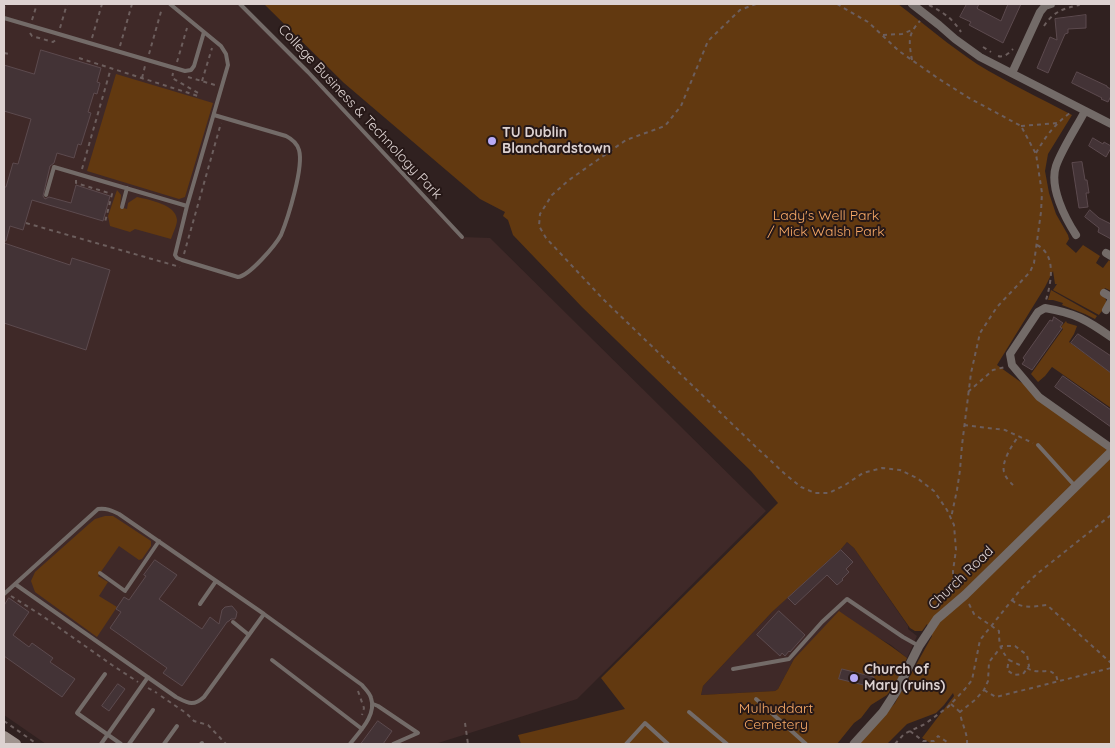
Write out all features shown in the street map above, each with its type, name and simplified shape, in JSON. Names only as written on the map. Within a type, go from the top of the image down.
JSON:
[{"type":"main road","points":[[4,736],[16,744]]},
{"type":"street","points":[[912,4],[980,57],[1111,124]]},
{"type":"street","points":[[1012,73],[1040,12],[1045,6],[1051,4]]},
{"type":"street","points":[[1076,235],[1059,202],[1055,185],[1056,168],[1085,112]]},
{"type":"street","points":[[1104,293],[1111,298]]},
{"type":"street","points":[[1106,310],[1111,301]]},
{"type":"street","points":[[1111,337],[1079,316],[1045,308],[1038,312],[1010,354],[1012,365],[1039,397],[1111,448]]},
{"type":"street","name":"Church Road","points":[[854,744],[883,712],[896,692],[919,646],[937,619],[1111,452]]},
{"type":"lane","points":[[170,4],[224,50],[228,65],[187,206],[175,255],[182,260],[238,277],[248,273],[281,236],[300,172],[299,149],[294,141],[286,136],[214,115]]},
{"type":"lane","name":"College Business & Technology Park","points":[[240,4],[308,72],[462,237]]},
{"type":"lane","points":[[4,18],[185,71],[191,70],[194,66],[204,32]]},
{"type":"lane","points":[[46,195],[54,167],[187,206]]},
{"type":"lane","points":[[122,206],[127,188]]},
{"type":"lane","points":[[1038,445],[1075,486]]},
{"type":"lane","points":[[5,593],[98,509],[104,508],[119,514],[264,614],[362,685],[371,696],[373,704],[370,715],[362,729],[350,744]]},
{"type":"lane","points":[[100,573],[125,591],[159,541]]},
{"type":"lane","points":[[200,604],[216,581]]},
{"type":"lane","points":[[15,584],[148,677],[185,702],[192,704],[204,697],[264,614]]},
{"type":"lane","points":[[733,669],[789,659],[822,622],[847,599],[919,646]]},
{"type":"lane","points":[[233,622],[249,634]]},
{"type":"lane","points":[[272,660],[362,729]]},
{"type":"lane","points":[[105,674],[77,713],[121,744]]},
{"type":"lane","points":[[101,744],[148,677]]},
{"type":"lane","points":[[756,699],[806,744]]},
{"type":"lane","points":[[373,704],[418,733],[393,744]]},
{"type":"lane","points":[[129,744],[153,710]]},
{"type":"lane","points":[[689,712],[727,744]]},
{"type":"lane","points":[[626,744],[645,723],[668,744]]},
{"type":"lane","points":[[164,744],[177,726]]},
{"type":"path","points":[[4,10],[6,4]]},
{"type":"path","points":[[32,20],[36,4]]},
{"type":"path","points":[[60,30],[67,4]]},
{"type":"path","points":[[92,38],[102,4]]},
{"type":"path","points":[[120,46],[132,4]]},
{"type":"path","points":[[756,4],[740,10],[708,41],[681,106],[666,126],[626,140],[568,180],[552,195],[540,214],[538,226],[546,238],[603,299],[757,448],[801,487],[815,493],[829,493],[863,473],[882,468],[900,470],[917,478],[934,491],[947,510],[954,525],[956,550],[953,582]]},
{"type":"path","points":[[837,4],[868,22],[900,51],[969,98],[1021,126],[1058,123]]},
{"type":"path","points":[[925,4],[947,15],[956,23],[962,35]]},
{"type":"path","points":[[1041,31],[1057,12],[1078,4]]},
{"type":"path","points":[[149,54],[162,8]]},
{"type":"path","points":[[912,60],[910,39],[912,30],[921,19]]},
{"type":"path","points":[[176,64],[187,28]]},
{"type":"path","points":[[882,35],[902,34],[912,30]]},
{"type":"path","points":[[983,47],[1000,57],[1016,47]]},
{"type":"path","points":[[202,82],[212,48]]},
{"type":"path","points":[[4,53],[9,54]]},
{"type":"path","points":[[79,58],[198,96],[198,93],[172,78],[173,73]]},
{"type":"path","points":[[142,78],[145,65]]},
{"type":"path","points":[[105,222],[112,194],[76,183],[79,169],[82,170],[111,68]]},
{"type":"path","points":[[1036,154],[1049,133],[1071,112]]},
{"type":"path","points":[[26,223],[181,267],[222,117]]},
{"type":"path","points":[[951,518],[957,490],[970,373],[980,333],[997,307],[1030,272],[1034,263],[1042,197],[1036,154],[1021,126]]},
{"type":"path","points":[[1037,245],[1044,251],[1050,265],[1051,283],[1046,302]]},
{"type":"path","points":[[968,392],[993,370],[1012,365]]},
{"type":"path","points":[[964,424],[1005,430],[1038,445]]},
{"type":"path","points":[[1013,485],[1004,474],[1004,467],[1012,445],[1019,436]]},
{"type":"path","points":[[895,744],[904,734],[925,724],[951,704],[972,680],[980,640],[1021,589],[1038,573],[1111,515]]},
{"type":"path","points":[[5,593],[42,615],[112,665],[186,713],[194,721],[208,725],[226,744]]},
{"type":"path","points":[[964,595],[974,614],[998,631],[1001,651],[1009,660],[1022,666]]},
{"type":"path","points":[[1012,600],[1024,607],[1047,605],[1111,663]]},
{"type":"path","points":[[960,712],[984,690],[988,681],[989,662],[1002,646],[1015,646],[1027,655],[1029,666],[1023,674],[1014,675],[1007,670],[1009,660]]},
{"type":"path","points":[[1027,668],[1039,672],[1050,672],[1056,676],[1058,682]]},
{"type":"path","points":[[984,690],[996,697],[1111,668]]},
{"type":"path","points":[[951,704],[960,712],[967,744]]},
{"type":"path","points":[[4,720],[37,744]]},
{"type":"path","points":[[466,722],[468,744]]},
{"type":"path","points":[[910,731],[923,741],[934,741],[938,736],[950,744]]},
{"type":"shaded area","points":[[4,4],[240,4],[308,72],[462,237],[490,238],[766,511],[577,699],[435,744],[46,744],[4,715]]},
{"type":"shaded area","points":[[847,542],[854,548],[908,626],[908,629],[917,636],[907,658],[891,645],[868,632],[794,659],[778,689],[775,691],[701,695],[703,686],[772,612]]},
{"type":"green space","name":"Lady's Well Park / Mick Walsh Park","points":[[264,4],[898,4],[977,64],[1072,115],[1048,154],[1045,171],[1049,193],[1056,214],[1068,235],[1069,239],[1066,244],[1076,253],[1083,245],[1100,256],[1096,263],[1103,268],[1109,260],[1111,262],[1111,291],[1105,288],[1102,295],[1106,303],[1099,315],[1053,290],[1057,284],[1055,284],[1053,271],[997,365],[1111,447],[1111,744],[932,744],[922,738],[954,696],[953,693],[936,713],[907,724],[887,744],[859,744],[895,703],[932,636],[927,624],[922,631],[915,631],[910,628],[854,548],[847,542],[772,612],[703,686],[701,695],[775,691],[778,689],[794,659],[839,611],[907,658],[896,684],[887,695],[871,705],[837,744],[521,744],[518,735],[625,709],[601,678],[778,503],[751,471],[582,307],[513,235],[508,220],[503,216],[505,212],[480,199],[344,83]]},
{"type":"green space","points":[[116,74],[213,103],[185,197],[179,199],[87,171]]},
{"type":"green space","points":[[117,190],[121,195],[120,207],[127,209],[128,203],[137,197],[155,201],[172,210],[177,220],[171,239],[135,229],[130,232],[110,226],[108,216]]},
{"type":"green space","points":[[1051,290],[1097,316],[1095,319],[1062,305],[1063,303],[1048,300]]},
{"type":"green space","points":[[1066,321],[1077,326],[1069,342],[1111,373],[1111,408],[1052,367],[1038,382],[1031,374],[1063,329],[1061,327]]},
{"type":"green space","points":[[113,516],[151,541],[151,546],[142,559],[139,560],[119,546],[98,576],[108,582],[99,596],[117,607],[97,637],[35,592],[31,581],[35,572],[89,524],[95,519]]},
{"type":"building","points":[[967,4],[979,4],[978,9],[1001,21],[1008,4],[1021,4],[1003,43],[969,25],[971,22],[960,17]]},
{"type":"building","points":[[1086,15],[1086,28],[1068,29],[1068,33],[1065,34],[1048,73],[1037,68],[1050,37],[1057,40],[1055,19]]},
{"type":"building","points":[[41,50],[101,68],[97,82],[100,83],[97,94],[94,93],[88,112],[91,113],[81,145],[78,144],[74,158],[57,153],[54,163],[50,166],[43,196],[45,199],[49,197],[71,203],[76,185],[110,196],[103,221],[32,200],[23,230],[10,226],[6,241],[4,241],[4,187],[6,187],[13,163],[18,164],[31,119],[4,111],[4,65],[34,74]]},
{"type":"building","points":[[1077,72],[1111,89],[1111,96],[1108,102],[1072,83]]},
{"type":"building","points":[[1093,138],[1111,146],[1106,157],[1089,146]]},
{"type":"building","points":[[1082,162],[1089,193],[1086,193],[1088,207],[1079,208],[1072,163]]},
{"type":"building","points":[[1090,210],[1099,218],[1111,224],[1111,239],[1098,232],[1099,228],[1085,217]]},
{"type":"building","points":[[4,243],[70,265],[72,258],[110,270],[86,350],[4,323]]},
{"type":"building","points":[[1054,317],[1063,323],[1060,327],[1062,328],[1032,370],[1022,364],[1025,360],[1023,358]]},
{"type":"building","points":[[1078,334],[1111,356],[1111,373],[1071,343]]},
{"type":"building","points":[[1063,376],[1111,410],[1111,427],[1055,387]]},
{"type":"building","points":[[841,550],[853,562],[846,569],[849,572],[843,580],[837,585],[827,575],[795,605],[788,598]]},
{"type":"building","points":[[155,560],[177,575],[159,599],[202,629],[210,617],[219,624],[222,610],[225,607],[232,606],[237,612],[235,619],[227,622],[182,686],[163,673],[167,668],[110,628],[121,612],[116,609],[124,597],[129,600]]},
{"type":"building","points":[[9,598],[29,612],[13,635],[29,647],[32,643],[53,658],[50,662],[75,679],[62,697],[4,656],[4,606]]},
{"type":"building","points":[[779,611],[805,635],[785,656],[782,653],[780,656],[757,635]]},
{"type":"building","name":"Church of Mary (ruins)","points":[[842,669],[874,677],[872,687],[839,679]]},
{"type":"building","points":[[118,684],[125,689],[109,711],[102,706]]},
{"type":"building","points":[[378,721],[392,731],[383,744],[361,744]]},
{"type":"place","name":"TU Dublin Blanchardstown","points":[[492,141]]},
{"type":"place","name":"Church of Mary (ruins)","points":[[854,678]]},
{"type":"park label","name":"Mulhuddart Cemetery","points":[[776,718]]}]
